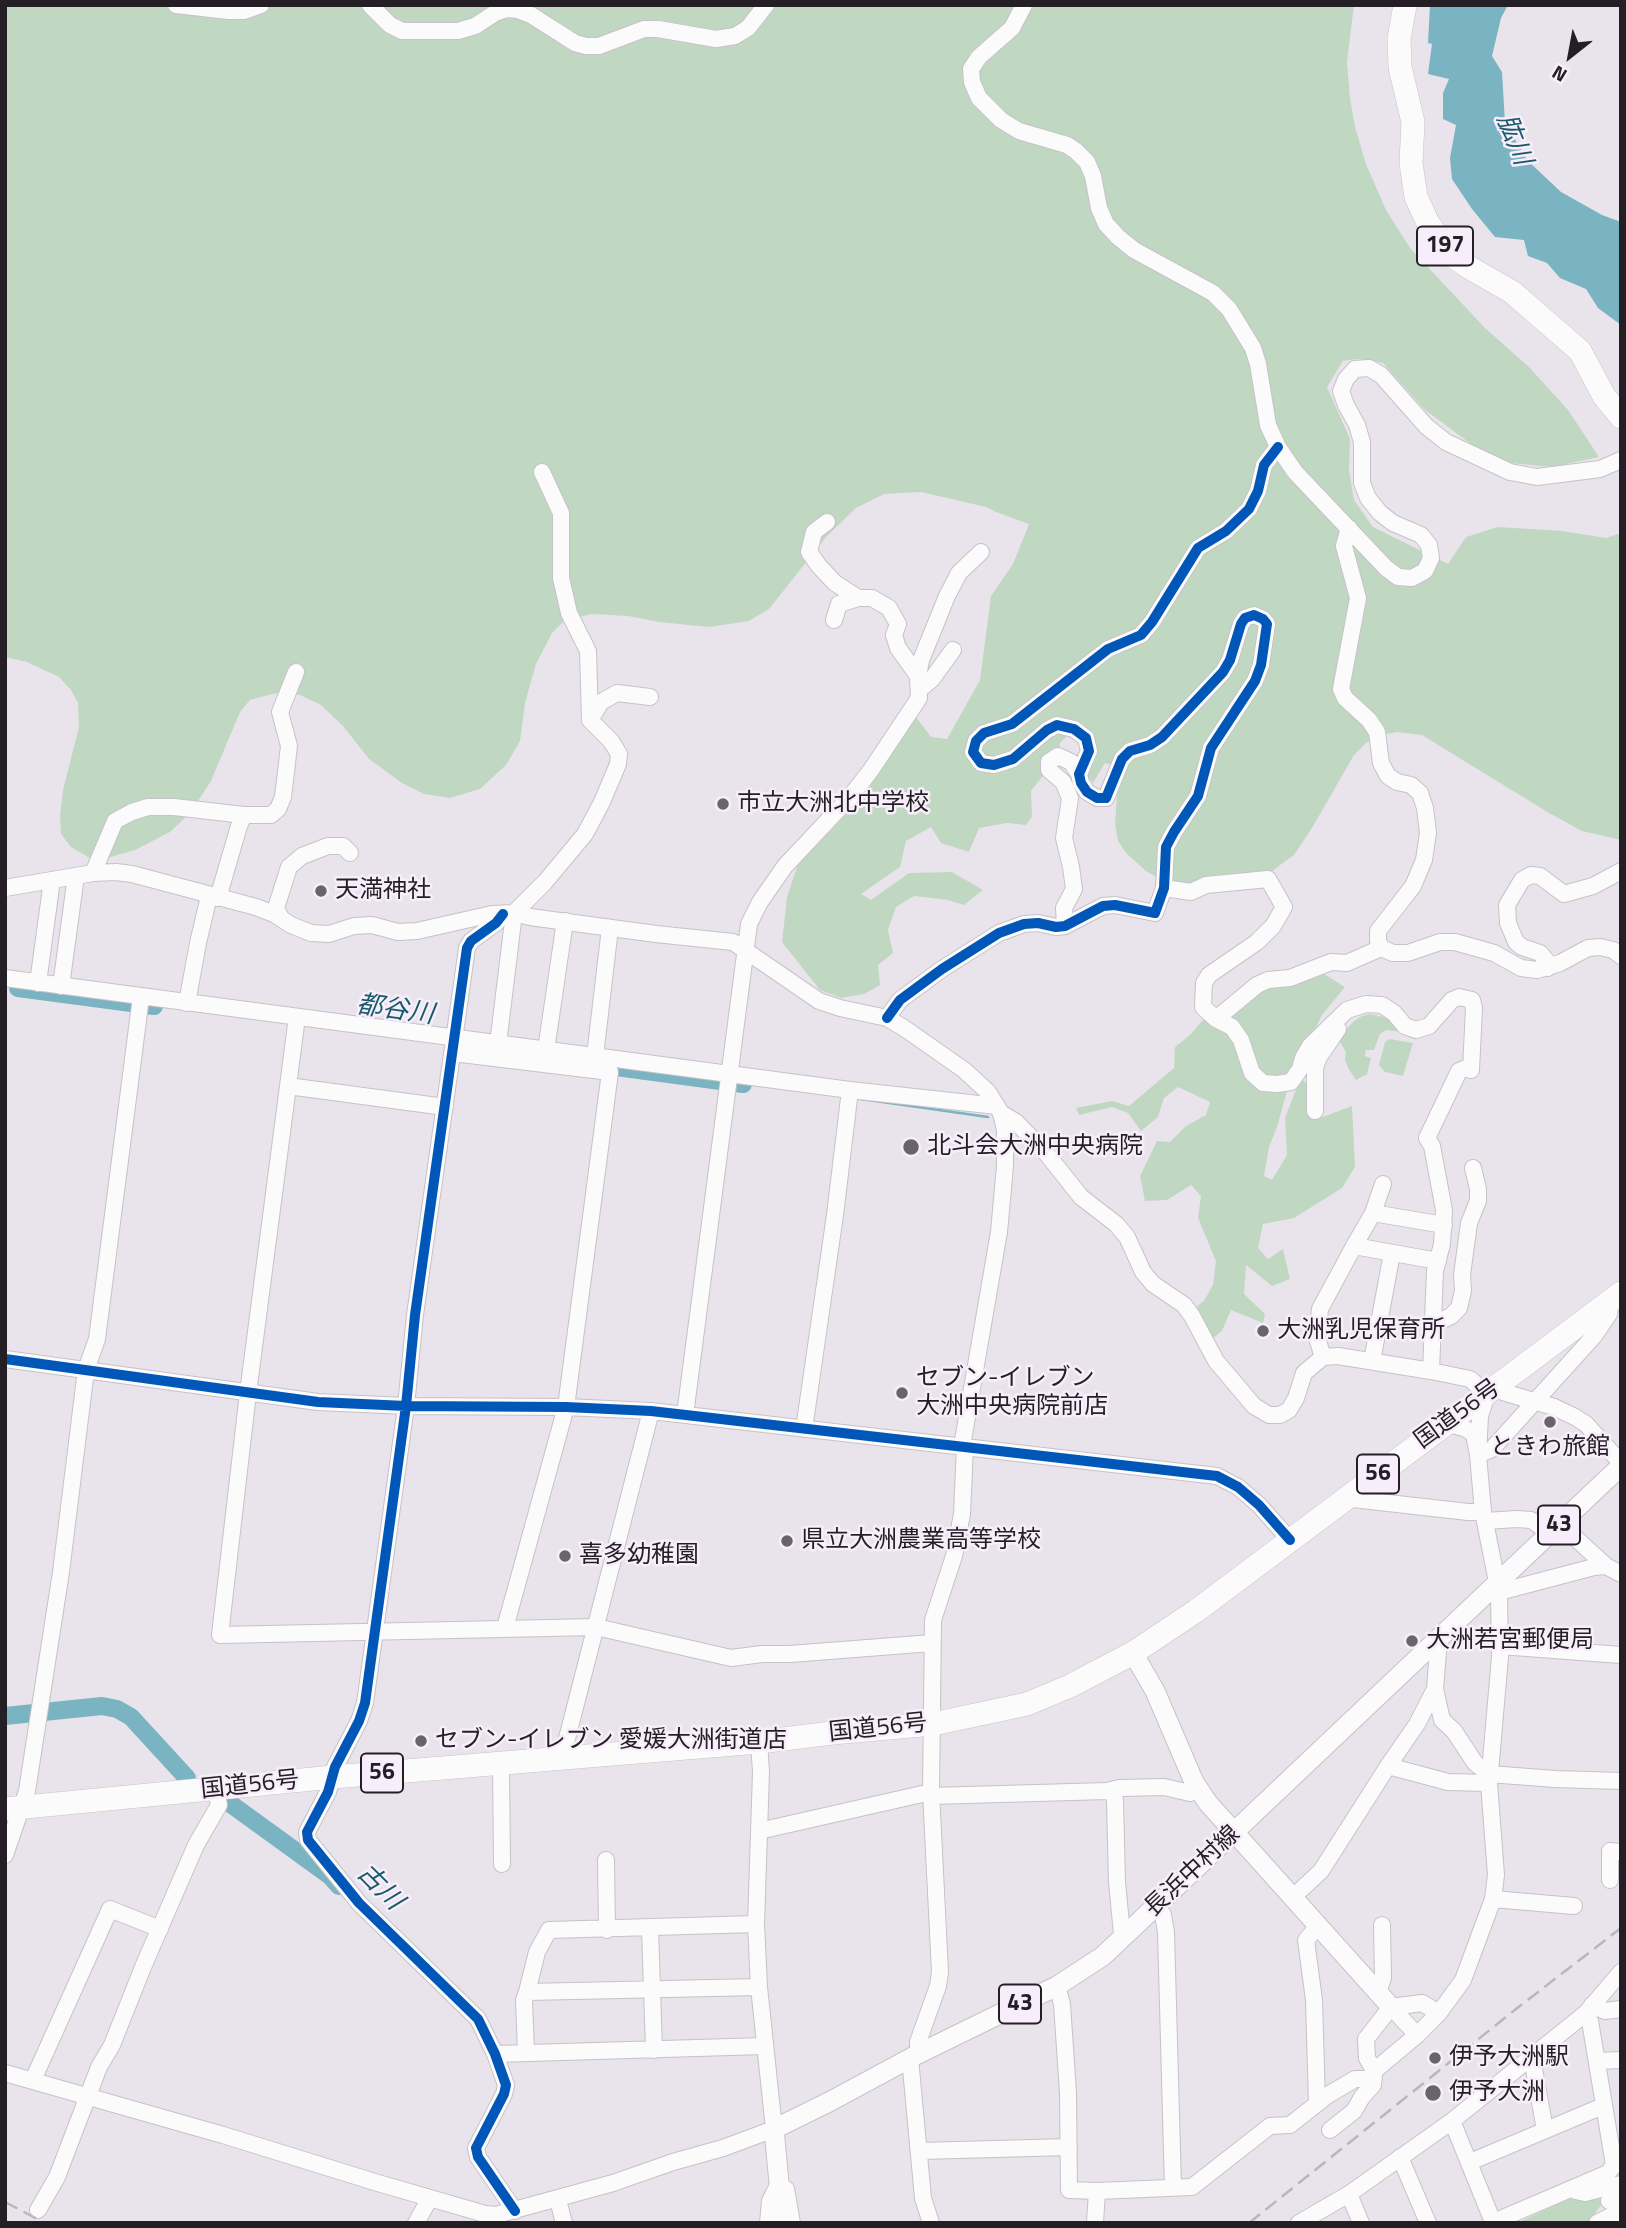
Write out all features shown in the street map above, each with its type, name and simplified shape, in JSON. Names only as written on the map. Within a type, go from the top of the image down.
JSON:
[{"type":"highway","name":"197","points":[[1405,5],[1399,38],[1400,67],[1413,122],[1411,163],[1416,197],[1428,223],[1450,254],[1512,292],[1580,351],[1604,396],[1621,417]]},
{"type":"highway","name":"国道56号","points":[[14,1808],[333,1777],[759,1742],[832,1732],[933,1724],[1027,1704],[1070,1686],[1133,1653],[1196,1611],[1616,1296]]},
{"type":"main road","name":"長浜中村線","points":[[774,2129],[1057,1986],[1103,1956],[1498,1587],[1621,1464]]},
{"type":"main road","points":[[1133,1653],[1155,1691],[1198,1789],[1208,1803],[1391,2007]]},
{"type":"main road","points":[[774,2129],[781,2223]]},
{"type":"street","points":[[176,5],[244,11],[261,5]]},
{"type":"street","points":[[370,5],[390,25],[402,31],[458,31],[475,26],[495,13],[507,9],[518,10],[531,15],[575,43],[599,46],[644,29],[716,39],[735,36],[748,28],[766,5]]},
{"type":"street","points":[[1024,5],[1012,28],[979,57],[971,69],[972,82],[979,98],[1000,120],[1019,131],[1076,150],[1087,162],[1093,176],[1099,208],[1106,224],[1118,237],[1134,250],[1213,293],[1229,309],[1253,348],[1268,425],[1278,447],[1295,472],[1386,568],[1398,577],[1412,578],[1425,571],[1431,558],[1429,545],[1421,535],[1393,523],[1380,513],[1368,498],[1362,483],[1363,442],[1341,391],[1346,379],[1355,369],[1368,368],[1381,375],[1418,417],[1446,442],[1510,472],[1537,477],[1600,469],[1621,460]]},
{"type":"street","points":[[1079,774],[1088,751],[1086,738],[1074,729],[1057,725],[1047,730],[1013,759],[994,765],[981,763],[973,752],[975,741],[984,733],[1012,724],[1108,649],[1141,635],[1198,548],[1226,531],[1249,509],[1258,491],[1264,465],[1278,447]]},
{"type":"street","points":[[537,2223],[520,2210],[478,2157],[476,2148],[506,2085],[478,2019],[359,1903],[308,1840],[307,1832],[328,1792],[335,1767],[359,1721],[365,1703],[406,1406],[415,1315],[467,948],[471,941],[545,882],[585,834],[618,764],[619,754],[615,747],[590,720],[588,651],[569,613],[561,578],[561,513],[542,472]]},
{"type":"street","points":[[827,522],[814,532],[809,552],[818,566],[835,583],[858,598]]},
{"type":"street","points":[[1349,528],[1344,546],[1359,598],[1341,689],[1345,698],[1369,720],[1377,732],[1381,763],[1388,776],[1397,782],[1411,785],[1420,793],[1425,808],[1427,833],[1426,854],[1413,886],[1378,931],[1377,941],[1381,948],[1393,953],[1408,953],[1440,942],[1455,942],[1494,953],[1521,968],[1537,970],[1548,968],[1588,948],[1613,950],[1621,956]]},
{"type":"street","points":[[685,1415],[749,924],[760,902],[785,866],[850,797],[911,713],[919,698],[921,660],[947,596],[959,573],[981,552]]},
{"type":"street","points":[[834,620],[839,604],[858,598],[872,598],[889,608],[898,624],[894,635],[898,648],[919,682]]},
{"type":"street","points":[[887,1018],[900,1000],[942,969],[999,933],[1024,924],[1065,926],[1103,906],[1115,905],[1155,913],[1164,888],[1166,847],[1198,796],[1211,748],[1255,681],[1261,665],[1267,624],[1263,619],[1254,615],[1245,618],[1223,672],[1162,737],[1150,745],[1130,751],[1122,759],[1106,798],[1097,798],[1087,792],[1071,762],[1058,756],[1049,762],[1049,771],[1063,782],[1070,798],[1064,838],[1074,889],[1064,908],[1065,926]]},
{"type":"street","points":[[919,682],[932,679],[953,650]]},
{"type":"street","points":[[93,873],[108,831],[115,821],[132,812],[148,807],[174,807],[244,815],[271,814],[278,809],[283,797],[289,746],[280,712],[296,672]]},
{"type":"street","points":[[590,720],[601,702],[617,693],[650,696]]},
{"type":"street","points":[[187,1003],[198,943],[244,815]]},
{"type":"street","points":[[281,918],[276,908],[289,867],[302,856],[328,846],[342,846],[351,853]]},
{"type":"street","points":[[5,888],[93,873],[116,872],[256,907],[311,933],[329,934],[363,926],[398,932],[417,931],[509,913],[733,942],[819,1001],[887,1018],[964,1070],[988,1092],[999,1109],[1005,1130],[1003,1194],[963,1446],[962,1514],[954,1556],[933,1620],[931,1794],[940,1972],[938,1986],[914,2056],[914,2112],[923,2198],[931,2223]]},
{"type":"street","points":[[1548,968],[1540,953],[1521,947],[1516,942],[1508,923],[1507,905],[1521,880],[1531,875],[1540,876],[1564,894],[1593,886],[1621,872]]},
{"type":"street","points":[[61,986],[76,876]]},
{"type":"street","points":[[1164,888],[1191,892],[1206,886],[1268,879],[1284,907],[1273,926],[1257,943],[1209,975],[1203,983],[1203,1007],[1216,1019],[1233,1027],[1241,1040],[1252,1073],[1263,1083],[1291,1082],[1310,1046],[1347,1010],[1366,1004],[1382,1005],[1394,1013],[1405,1026],[1416,1030],[1429,1026],[1452,1000],[1459,997],[1472,1000],[1474,1009],[1471,1070],[1466,1068],[1459,1071],[1427,1138],[1432,1146],[1443,1201],[1444,1224],[1443,1244],[1435,1271],[1431,1371]]},
{"type":"street","points":[[38,983],[52,880]]},
{"type":"street","points":[[498,1044],[509,913]]},
{"type":"street","points":[[546,1050],[565,922]]},
{"type":"street","points":[[505,1628],[566,1407],[607,1064],[610,928]]},
{"type":"street","points":[[1216,1019],[1257,985],[1268,980],[1290,978],[1331,962],[1347,963],[1358,960],[1381,948]]},
{"type":"street","points":[[5,978],[141,1002],[187,1003],[454,1045],[849,1096],[999,1109],[1016,1122],[1046,1153],[1081,1197],[1116,1224],[1127,1237],[1143,1272],[1153,1284],[1184,1305],[1216,1361],[1254,1406],[1269,1415],[1280,1415],[1289,1410],[1304,1373],[1323,1357],[1338,1356],[1470,1379],[1492,1390],[1535,1401],[1586,1424],[1621,1464]]},
{"type":"street","points":[[5,1855],[14,1808],[27,1791],[61,1572],[86,1370],[97,1339],[141,1002]]},
{"type":"street","points":[[1315,1111],[1315,1068],[1325,1046],[1351,1015],[1382,1005]]},
{"type":"street","points":[[296,1022],[220,1635],[596,1626],[731,1658],[932,1643]]},
{"type":"street","points":[[454,1045],[498,1044],[546,1050],[607,1064]]},
{"type":"street","points":[[288,1086],[445,1107]]},
{"type":"street","points":[[804,1429],[849,1096]]},
{"type":"street","points":[[1434,1324],[1451,1317],[1459,1308],[1469,1223],[1478,1203],[1473,1168]]},
{"type":"street","points":[[1323,1357],[1317,1338],[1320,1309],[1373,1213],[1383,1184]]},
{"type":"street","points":[[1373,1213],[1444,1224]]},
{"type":"street","points":[[1354,1246],[1438,1261]]},
{"type":"street","points":[[1372,1362],[1392,1253]]},
{"type":"street","points":[[1479,1455],[1492,1449],[1594,1336],[1609,1314],[1616,1296]]},
{"type":"street","points":[[5,1359],[318,1402],[651,1411],[1217,1476],[1238,1487],[1259,1504],[1290,1540]]},
{"type":"street","points":[[1057,1986],[1062,2004],[1069,2190],[1192,2187],[1270,2126],[1290,2125],[1355,2078],[1374,2075],[1439,2013],[1463,1980],[1493,1899],[1496,1875],[1489,1778],[1500,1646],[1498,1587],[1484,1517],[1479,1455],[1480,1416],[1492,1390]]},
{"type":"street","points":[[562,1758],[651,1411]]},
{"type":"street","points":[[1443,1426],[1464,1428],[1474,1434],[1479,1455]]},
{"type":"street","points":[[1345,1498],[1468,1512],[1484,1517],[1531,1520],[1555,1528],[1614,1570]]},
{"type":"street","points":[[1498,1587],[1583,1570],[1614,1570]]},
{"type":"street","points":[[1440,1639],[1435,1689],[1442,1720],[1454,1731],[1475,1763],[1489,1778]]},
{"type":"street","points":[[1500,1646],[1621,1656]]},
{"type":"street","points":[[1292,1898],[1321,1871],[1417,1724],[1435,1689]]},
{"type":"street","points":[[5,2073],[496,2215],[558,2200],[723,2148],[774,2129],[764,2046],[756,1924],[759,1742]]},
{"type":"street","points":[[501,1764],[502,1864]]},
{"type":"street","points":[[1388,1766],[1448,1782],[1489,1778],[1621,1781]]},
{"type":"street","points":[[759,1831],[931,1794],[1164,1787],[1190,1793],[1198,1789]]},
{"type":"street","points":[[38,2210],[57,2177],[87,2095],[112,2045],[201,1835],[219,1805],[216,1790]]},
{"type":"street","points":[[1112,1790],[1115,1800],[1117,1882],[1124,1937]]},
{"type":"street","points":[[1610,1880],[1610,1851],[1621,1852]]},
{"type":"street","points":[[606,1860],[607,1930]]},
{"type":"street","points":[[1493,1899],[1574,1906]]},
{"type":"street","points":[[1157,1906],[1163,1915],[1166,1932],[1173,2188]]},
{"type":"street","points":[[33,2080],[110,1909],[159,1929]]},
{"type":"street","points":[[526,2053],[524,2000],[537,1952],[549,1930],[756,1924]]},
{"type":"street","points":[[1317,2104],[1314,2000],[1306,1940],[1318,1926]]},
{"type":"street","points":[[1378,1992],[1383,1978],[1382,1926]]},
{"type":"street","points":[[650,1928],[654,2050]]},
{"type":"street","points":[[1299,2223],[1349,2194],[1452,2121],[1589,2009],[1621,1972]]},
{"type":"street","points":[[527,1992],[759,1987]]},
{"type":"street","points":[[1329,2130],[1354,2111],[1362,2096],[1373,2085],[1374,2075],[1367,2058],[1366,2039],[1391,2007],[1422,2003],[1439,2013]]},
{"type":"street","points":[[1391,2007],[1417,2035]]},
{"type":"street","points":[[1589,2009],[1621,2009]]},
{"type":"street","points":[[1452,2121],[1492,2222],[1608,2173],[1614,2165],[1589,2009]]},
{"type":"street","points":[[495,2054],[764,2046]]},
{"type":"street","points":[[1532,2058],[1545,2130]]},
{"type":"street","points":[[1597,2061],[1621,2060]]},
{"type":"street","points":[[1470,2162],[1603,2106]]},
{"type":"street","points":[[920,2151],[1069,2147]]},
{"type":"street","points":[[1400,2157],[1427,2223]]},
{"type":"street","points":[[768,2223],[778,2173]]},
{"type":"street","points":[[778,2173],[788,2193],[792,2223]]},
{"type":"street","points":[[1570,2189],[1585,2193],[1621,2184]]},
{"type":"street","points":[[1095,2223],[1097,2191]]},
{"type":"street","points":[[1349,2194],[1361,2223]]},
{"type":"street","points":[[416,2223],[430,2198]]},
{"type":"street","points":[[558,2200],[564,2223]]},
{"type":"street","points":[[1597,2223],[1617,2202]]},
{"type":"green space","points":[[5,5],[1354,5],[1347,62],[1350,98],[1366,164],[1386,210],[1410,248],[1485,328],[1529,367],[1568,410],[1599,457],[1552,467],[1509,463],[1479,450],[1424,409],[1383,363],[1358,359],[1343,361],[1327,387],[1350,439],[1349,470],[1354,500],[1373,527],[1448,564],[1466,537],[1498,527],[1562,531],[1606,538],[1621,533],[1621,840],[1582,831],[1422,735],[1397,732],[1381,735],[1367,742],[1354,755],[1294,855],[1272,871],[1231,889],[1173,887],[1146,871],[1126,853],[1118,841],[1115,824],[1119,767],[1105,763],[1093,783],[1087,775],[1089,751],[1074,729],[1060,743],[1058,756],[1031,791],[1032,817],[1026,825],[1007,823],[979,828],[969,852],[941,843],[931,827],[906,841],[900,867],[861,894],[871,900],[909,873],[952,872],[983,890],[964,905],[914,896],[896,907],[888,930],[893,953],[878,965],[880,985],[864,994],[841,998],[820,990],[782,942],[787,897],[798,864],[866,794],[888,753],[915,716],[931,737],[947,739],[980,680],[991,596],[1013,564],[1029,524],[986,507],[921,492],[884,494],[856,508],[826,537],[769,609],[749,621],[709,627],[591,614],[564,621],[552,633],[536,664],[525,703],[520,741],[506,765],[480,789],[450,798],[424,794],[402,783],[369,759],[343,726],[321,705],[300,695],[284,692],[272,694],[250,700],[240,712],[211,781],[190,813],[170,832],[135,850],[100,860],[88,857],[71,847],[61,834],[63,790],[79,727],[78,703],[59,677],[27,662],[5,657]]},
{"type":"green space","points":[[1316,969],[1345,987],[1322,1015],[1290,1080],[1269,1147],[1264,1176],[1272,1180],[1287,1155],[1285,1118],[1300,1079],[1310,1090],[1310,1111],[1323,1117],[1352,1106],[1355,1167],[1342,1188],[1294,1218],[1263,1224],[1258,1248],[1268,1259],[1283,1249],[1290,1279],[1272,1286],[1246,1265],[1244,1294],[1265,1314],[1263,1323],[1231,1310],[1222,1331],[1213,1338],[1197,1306],[1204,1301],[1213,1285],[1216,1261],[1198,1218],[1201,1196],[1191,1185],[1167,1200],[1145,1201],[1140,1176],[1157,1141],[1170,1142],[1186,1126],[1206,1115],[1210,1102],[1178,1087],[1164,1098],[1158,1117],[1141,1131],[1128,1113],[1112,1107],[1079,1115],[1076,1108],[1112,1101],[1129,1106],[1174,1068],[1175,1047],[1205,1018],[1255,991]]},
{"type":"green space","points":[[1370,1014],[1388,1018],[1402,1032],[1386,1030],[1380,1034],[1374,1050],[1366,1050],[1365,1056],[1371,1058],[1367,1074],[1356,1080],[1348,1068],[1346,1052],[1338,1039],[1354,1021]]},
{"type":"green space","points":[[1389,1039],[1413,1043],[1403,1076],[1385,1072],[1379,1065],[1385,1042]]},
{"type":"green space","points":[[1609,2194],[1588,2223],[1517,2223],[1570,2198],[1589,2199]]},
{"type":"water","name":"肱川","points":[[1430,5],[1508,5],[1501,18],[1492,56],[1502,72],[1505,123],[1528,161],[1561,192],[1602,215],[1621,222],[1621,325],[1598,308],[1586,289],[1560,278],[1547,263],[1528,256],[1524,240],[1495,237],[1452,179],[1450,158],[1456,125],[1443,119],[1443,93],[1449,79],[1428,74],[1432,44],[1428,43]]},
{"type":"waterway","name":"都谷川","points":[[18,988],[154,1006]]},
{"type":"waterway","name":"都谷川","points":[[594,1064],[743,1084]]},
{"type":"waterway","points":[[861,1099],[988,1117]]},
{"type":"waterway","name":"古川","points":[[5,1716],[102,1706],[117,1709],[131,1717],[187,1778]]},
{"type":"waterway","name":"古川","points":[[228,1802],[330,1876],[339,1886]]},
{"type":"railway","points":[[1249,2223],[1621,1928]]},
{"type":"railway","points":[[5,2202],[45,2223]]},
{"type":"cycle path","points":[[887,1018],[900,1000],[942,969],[999,933],[1024,924],[1065,926],[1103,906],[1115,905],[1155,913],[1164,888],[1166,847],[1198,796],[1211,748],[1255,681],[1261,665],[1267,624],[1263,619],[1254,615],[1245,618],[1223,672],[1162,737],[1150,745],[1130,751],[1122,759],[1106,798],[1097,798],[1087,792],[1081,783],[1079,774],[1089,751],[1086,738],[1074,729],[1057,725],[1047,730],[1013,759],[994,765],[981,763],[973,752],[976,741],[984,733],[1012,724],[1108,649],[1141,635],[1198,548],[1226,531],[1249,509],[1258,491],[1264,465],[1278,447]]},
{"type":"cycle path","points":[[503,914],[496,923],[471,941],[467,948],[415,1315],[406,1406],[365,1703],[359,1721],[335,1767],[328,1792],[307,1832],[308,1840],[359,1903],[478,2019],[506,2085],[476,2148],[478,2157],[515,2211]]},
{"type":"cycle path","points":[[5,1359],[318,1402],[651,1411],[1217,1476],[1238,1487],[1259,1505],[1290,1540]]},
{"type":"place","name":"市立大洲北中学校","points":[[723,804]]},
{"type":"place","name":"天満神社","points":[[321,891]]},
{"type":"place","name":"北斗会大洲中央病院","points":[[911,1147]]},
{"type":"place","name":"大洲乳児保育所","points":[[1263,1331]]},
{"type":"place","name":"セブン-イレブン 大洲中央病院前店","points":[[902,1393]]},
{"type":"place","name":"ときわ旅館","points":[[1550,1422]]},
{"type":"place","name":"県立大洲農業高等学校","points":[[787,1541]]},
{"type":"place","name":"喜多幼稚園","points":[[565,1556]]},
{"type":"place","name":"大洲若宮郵便局","points":[[1412,1641]]},
{"type":"place","name":"セブン-イレブン 愛媛大洲街道店","points":[[421,1741]]},
{"type":"place","name":"伊予大洲駅","points":[[1435,2058]]},
{"type":"place","name":"伊予大洲","points":[[1433,2093]]}]
